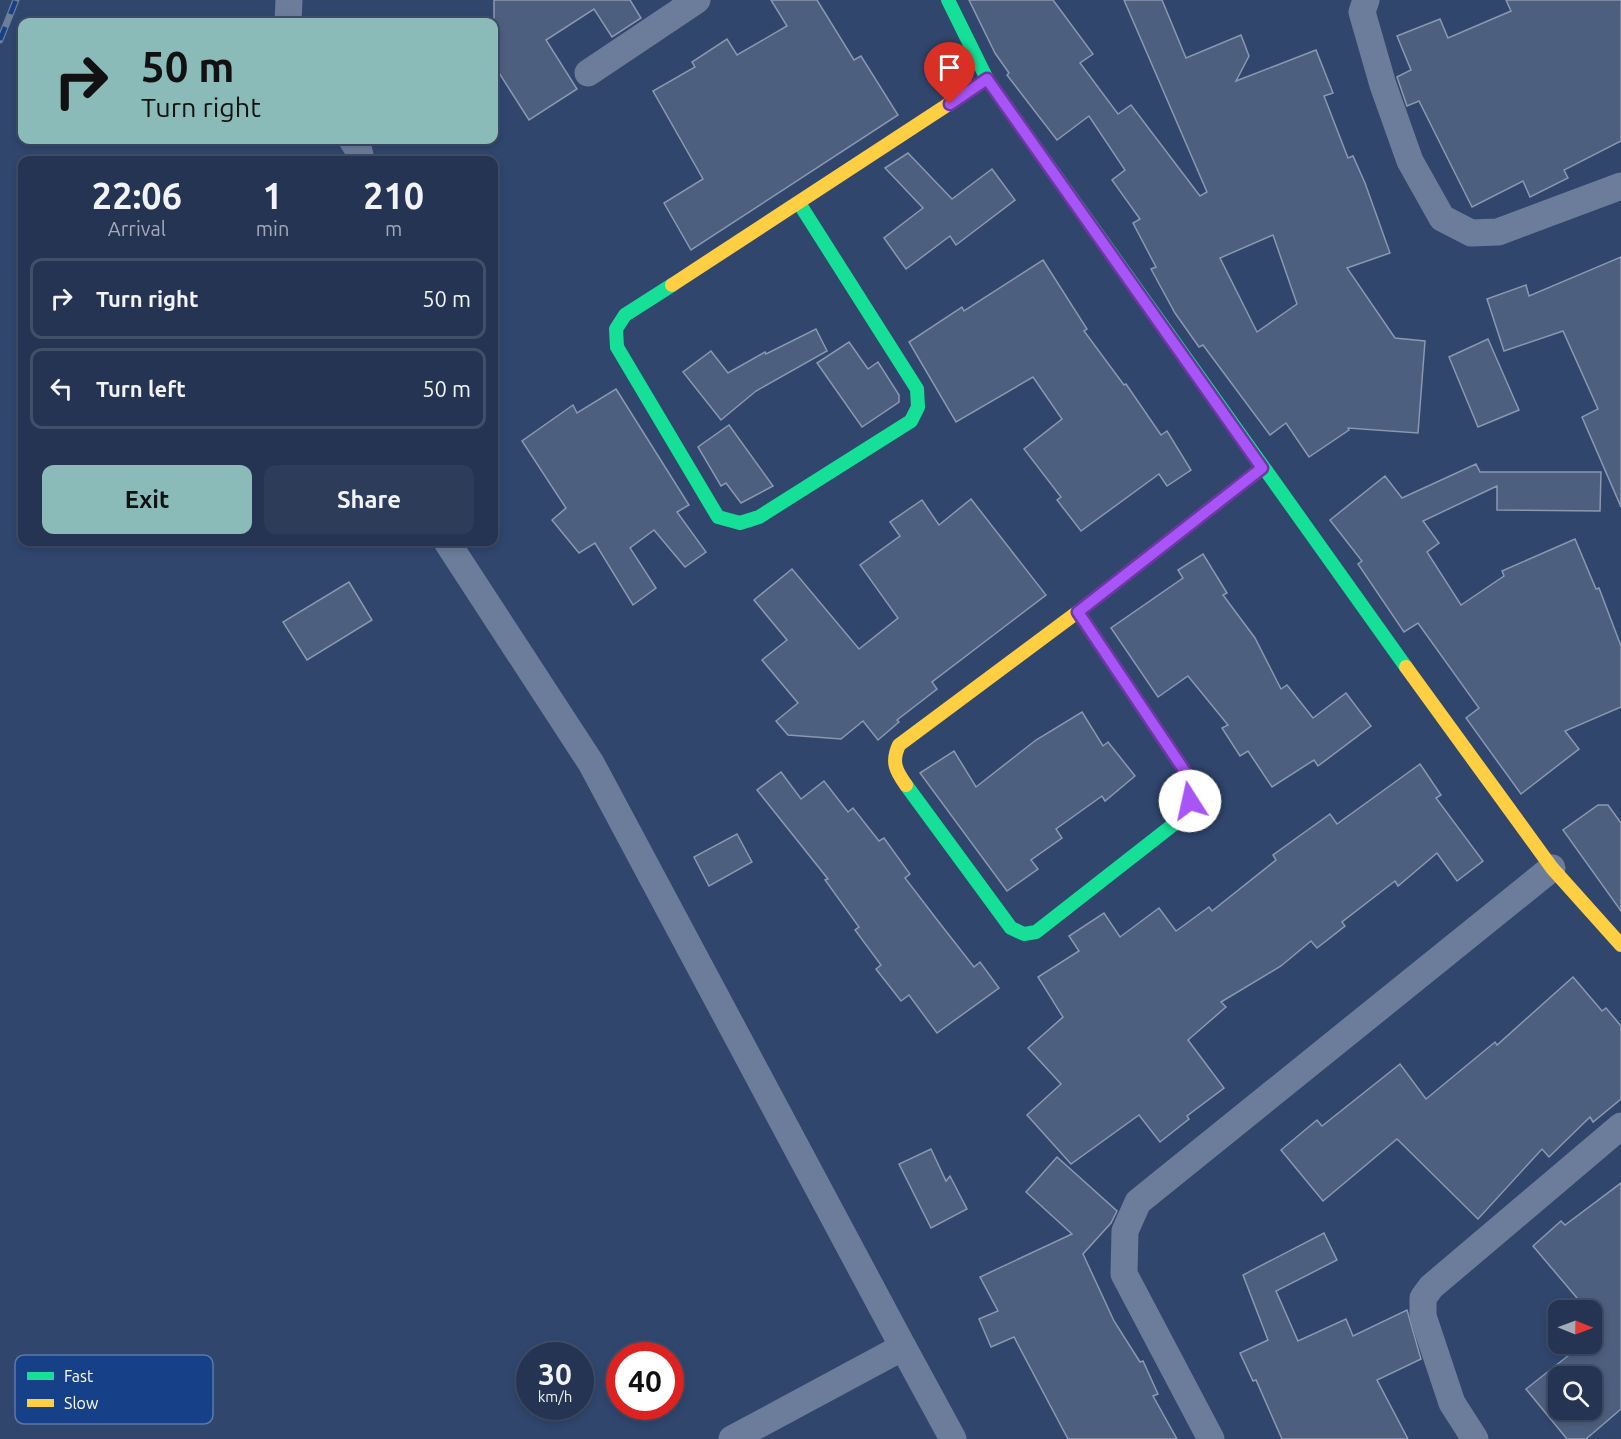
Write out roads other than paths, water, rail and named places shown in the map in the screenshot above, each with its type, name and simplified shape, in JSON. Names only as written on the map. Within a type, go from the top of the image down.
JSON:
[{"type":"street","points":[[288,18],[289,0]]},
{"type":"street","points":[[588,73],[697,0]]},
{"type":"street","points":[[948,0],[987,79],[1262,468],[1552,868],[1621,945]]},
{"type":"street","points":[[1366,0],[1362,12],[1383,85],[1410,161],[1442,219],[1471,233],[1498,232],[1621,186]]},
{"type":"street","points":[[799,203],[917,389],[918,406],[911,421],[759,517],[740,523],[718,517],[617,347],[616,329],[625,315],[987,79]]},
{"type":"street","points":[[1078,612],[1188,776],[1190,801],[1183,817],[1036,932],[1024,934],[1011,928],[896,771],[893,758],[899,745],[1078,612],[1262,468]]},
{"type":"street","points":[[450,546],[591,763],[953,1439]]},
{"type":"street","points":[[1211,1439],[1124,1274],[1125,1231],[1138,1202],[1552,868]]},
{"type":"street","points":[[1475,1439],[1452,1403],[1423,1316],[1423,1298],[1431,1287],[1621,1126]]},
{"type":"street","points":[[732,1439],[903,1347]]},
{"type":"railway","points":[[0,40],[16,0]]}]
